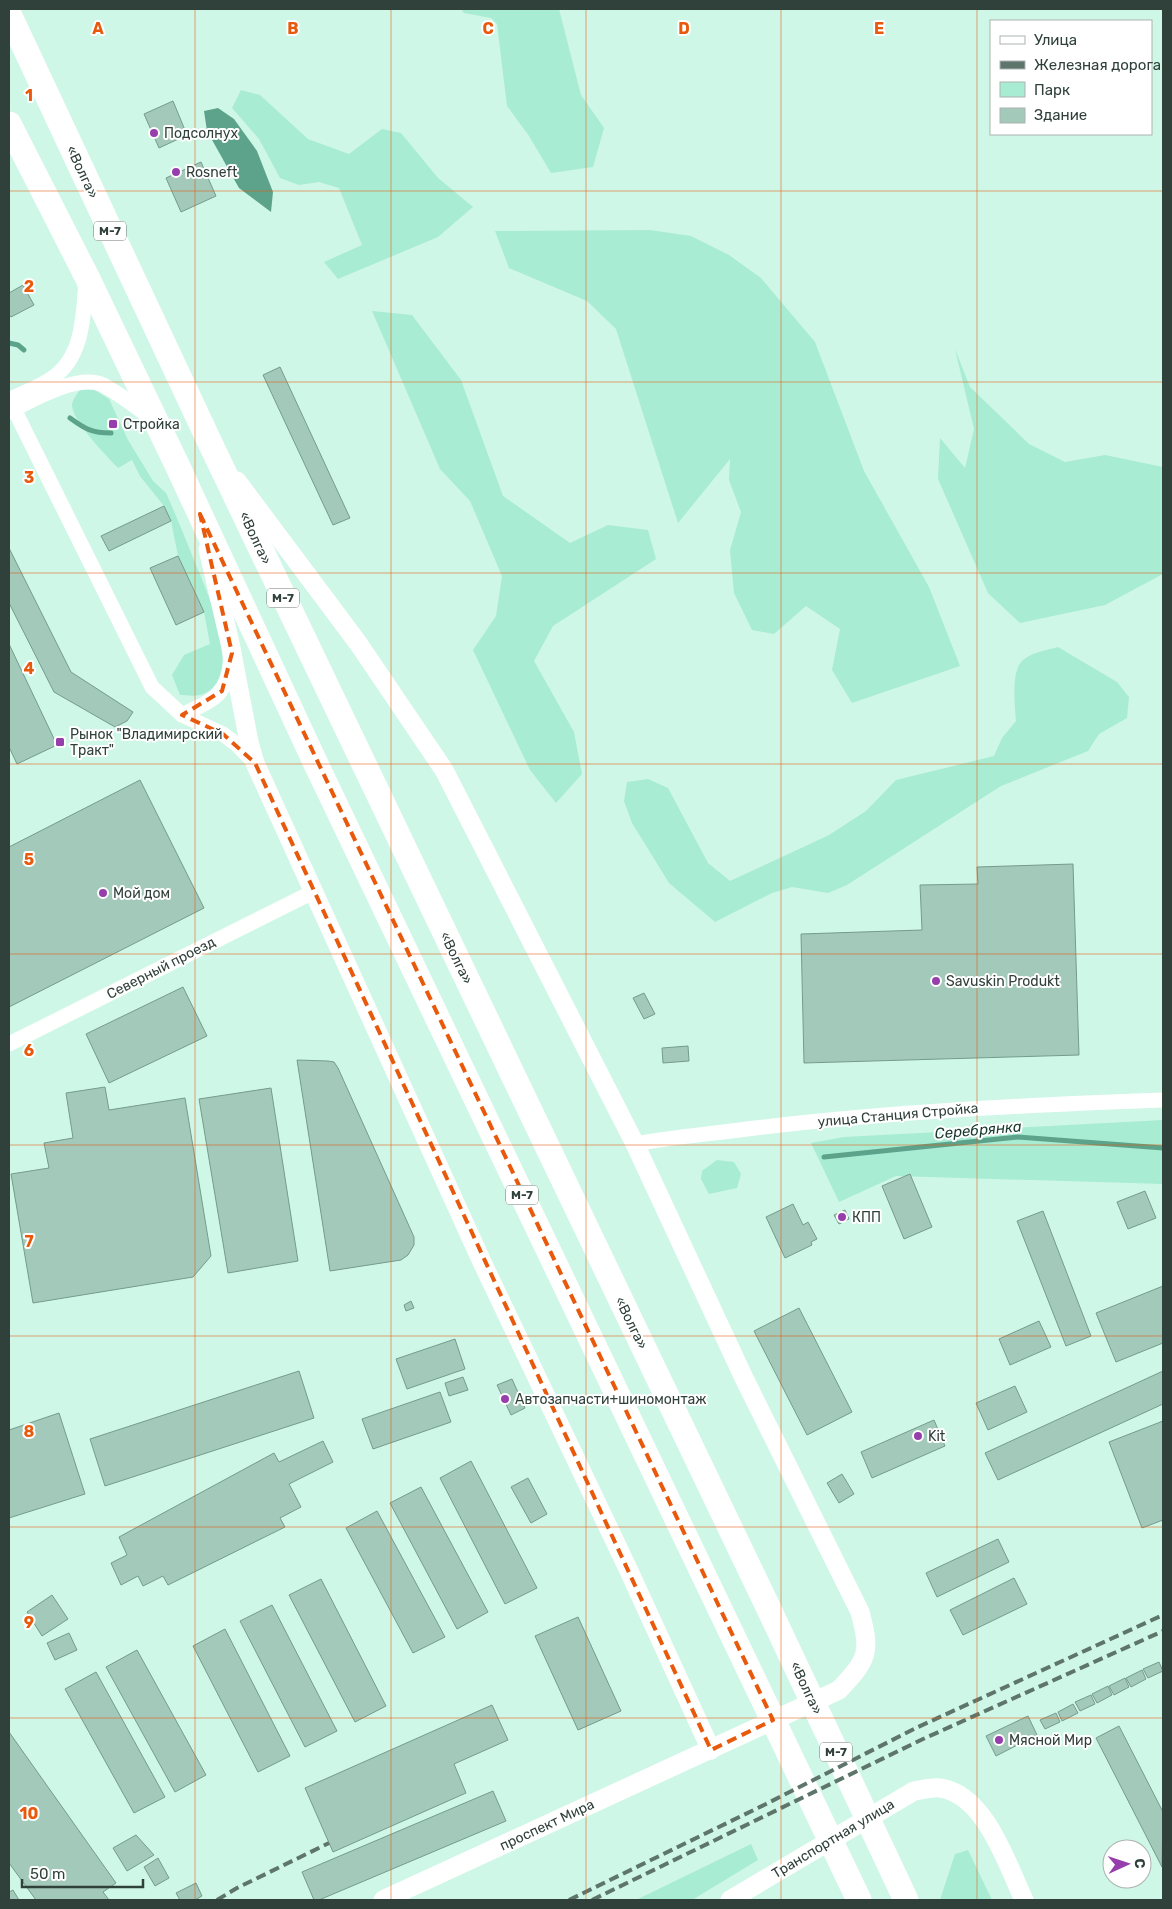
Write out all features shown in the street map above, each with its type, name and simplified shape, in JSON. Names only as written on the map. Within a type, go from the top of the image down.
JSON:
[{"type":"highway","name":"«Волга»","points":[[9,14],[212,448],[768,1607],[905,1899]]},
{"type":"highway","name":"М-7","points":[[9,124],[87,277],[325,782],[859,1900]]},
{"type":"highway","points":[[9,142],[36,179]]},
{"type":"street","points":[[11,407],[64,368],[82,331],[87,277]]},
{"type":"street","points":[[11,407],[56,388],[101,384],[155,420]]},
{"type":"street","points":[[11,407],[152,687],[182,715],[195,723],[223,734],[255,763]]},
{"type":"street","name":"проспект Мира","points":[[212,448],[358,643],[444,770],[635,1144],[743,1376],[860,1612],[866,1634],[867,1646],[864,1660],[839,1690],[383,1900]]},
{"type":"street","points":[[200,514],[232,654],[243,716],[255,763],[478,1253],[629,1571],[711,1750]]},
{"type":"street","points":[[182,715],[212,700],[222,691],[230,674],[232,654]]},
{"type":"street","name":"Северный проезд","points":[[9,1044],[313,892]]},
{"type":"street","name":"улица Станция Стройка","points":[[635,1144],[783,1125],[858,1118],[1008,1106],[1163,1100]]},
{"type":"street","name":"Транспортная улица","points":[[730,1900],[914,1791],[940,1788],[964,1796],[989,1825],[1024,1900]]},
{"type":"highlighted area","points":[[200,514],[773,1720],[711,1750],[255,763],[223,734],[182,715],[222,691],[232,653]]},
{"type":"green space","points":[[461,9],[559,9],[581,95],[604,128],[593,167],[551,173],[529,136],[507,106],[497,24],[491,18],[464,13]]},
{"type":"green space","points":[[241,90],[260,95],[308,139],[349,154],[382,129],[401,133],[438,178],[473,207],[438,237],[338,279],[324,262],[362,245],[339,188],[319,182],[299,185],[280,178],[259,139],[232,108]]},
{"type":"green space","points":[[650,230],[691,236],[729,255],[761,278],[815,342],[864,471],[929,587],[960,666],[852,703],[832,670],[840,629],[806,606],[774,634],[752,630],[734,593],[730,550],[741,512],[729,480],[730,459],[678,523],[616,329],[587,301],[509,268],[495,231]]},
{"type":"green space","points":[[372,311],[412,315],[461,380],[503,496],[570,543],[608,525],[648,530],[656,559],[553,626],[534,661],[574,732],[582,774],[556,803],[530,770],[473,650],[496,616],[502,576],[470,501],[440,469]]},
{"type":"green space","points":[[955,349],[970,387],[1029,444],[1065,462],[1105,455],[1163,467],[1163,574],[1105,605],[1020,623],[988,593],[938,479],[940,438],[965,468],[974,429]]},
{"type":"green space","points":[[93,389],[109,399],[128,440],[153,481],[166,493],[207,591],[219,631],[222,651],[221,670],[215,684],[203,694],[194,696],[180,695],[172,675],[184,655],[210,644],[204,612],[178,556],[171,521],[164,506],[140,476],[132,460],[118,468],[90,438],[73,411],[72,404],[74,398],[80,390]]},
{"type":"green space","points":[[1058,647],[1117,682],[1129,697],[1127,718],[1099,734],[1088,751],[1001,786],[847,885],[828,893],[792,887],[772,893],[715,922],[669,883],[632,823],[624,801],[627,782],[648,779],[668,788],[708,863],[730,881],[829,835],[866,811],[896,780],[994,756],[1002,738],[1016,721],[1015,682],[1021,662],[1033,654]]},
{"type":"green space","points":[[1163,1120],[1163,1184],[896,1176],[839,1202],[811,1143],[844,1137]]},
{"type":"green space","points":[[717,1160],[734,1162],[741,1174],[737,1188],[709,1194],[701,1179],[702,1171]]},
{"type":"green space","points":[[751,1844],[758,1860],[692,1900],[636,1900]]},
{"type":"green space","points":[[968,1850],[992,1900],[940,1900],[955,1854]]},
{"type":"shaded area","points":[[218,108],[234,119],[257,151],[273,192],[271,212],[239,188],[207,131],[204,111]]},
{"type":"building","points":[[173,101],[187,135],[159,148],[144,114]]},
{"type":"building","points":[[201,162],[216,196],[181,212],[166,178]]},
{"type":"building","points":[[23,285],[34,305],[11,317],[9,315],[9,293]]},
{"type":"building","points":[[280,367],[350,518],[333,525],[263,375]]},
{"type":"building","points":[[164,506],[171,521],[109,551],[101,536]]},
{"type":"building","points":[[9,548],[71,672],[133,712],[127,721],[115,727],[54,692],[9,603]]},
{"type":"building","points":[[178,556],[204,612],[176,625],[150,568]]},
{"type":"building","points":[[9,644],[57,745],[17,764],[9,747]]},
{"type":"building","name":"Мой дом","points":[[140,780],[204,908],[9,1007],[9,847]]},
{"type":"building","points":[[1073,864],[1079,1055],[804,1063],[801,934],[922,930],[920,885],[978,884],[977,867]]},
{"type":"building","points":[[183,987],[207,1036],[109,1083],[86,1034]]},
{"type":"building","points":[[644,993],[655,1014],[644,1019],[633,998]]},
{"type":"building","points":[[688,1046],[689,1061],[663,1063],[662,1048]]},
{"type":"building","points":[[297,1060],[334,1062],[338,1068],[414,1237],[414,1245],[408,1255],[401,1260],[330,1271]]},
{"type":"building","points":[[105,1087],[109,1110],[185,1098],[211,1256],[193,1277],[33,1303],[11,1174],[49,1168],[44,1143],[73,1138],[66,1093]]},
{"type":"building","points":[[271,1088],[298,1261],[228,1273],[199,1099]]},
{"type":"building","points":[[910,1174],[932,1227],[904,1239],[882,1186]]},
{"type":"building","points":[[1145,1191],[1156,1218],[1128,1229],[1117,1202]]},
{"type":"building","points":[[793,1204],[803,1225],[808,1222],[817,1239],[811,1242],[812,1245],[785,1258],[766,1217]]},
{"type":"building","name":"КПП","points":[[845,1210],[849,1219],[839,1224],[834,1215]]},
{"type":"building","points":[[1043,1211],[1091,1336],[1066,1346],[1017,1221]]},
{"type":"building","points":[[1163,1286],[1163,1343],[1116,1362],[1096,1313]]},
{"type":"building","points":[[411,1301],[414,1308],[406,1311],[404,1305]]},
{"type":"building","points":[[799,1308],[852,1412],[807,1435],[754,1331]]},
{"type":"building","points":[[1039,1321],[1051,1347],[1010,1365],[999,1339]]},
{"type":"building","points":[[455,1339],[465,1369],[407,1389],[396,1359]]},
{"type":"building","points":[[299,1371],[314,1418],[105,1486],[90,1439]]},
{"type":"building","points":[[1163,1371],[1163,1404],[998,1480],[985,1453]]},
{"type":"building","points":[[463,1377],[468,1390],[449,1396],[445,1383]]},
{"type":"building","points":[[512,1379],[525,1408],[511,1415],[497,1385]]},
{"type":"building","points":[[1015,1386],[1027,1412],[988,1430],[976,1403]]},
{"type":"building","points":[[440,1392],[451,1422],[373,1449],[362,1419]]},
{"type":"building","points":[[59,1413],[85,1494],[9,1518],[9,1430]]},
{"type":"building","points":[[934,1420],[945,1446],[872,1478],[861,1452]]},
{"type":"building","points":[[1163,1421],[1163,1520],[1142,1528],[1109,1442]]},
{"type":"building","points":[[323,1441],[333,1462],[289,1484],[301,1507],[280,1518],[285,1527],[168,1585],[163,1576],[143,1586],[138,1576],[121,1585],[111,1563],[127,1555],[119,1537],[274,1453],[279,1462]]},
{"type":"building","points":[[471,1461],[537,1588],[505,1604],[440,1478]]},
{"type":"building","points":[[842,1474],[854,1494],[839,1503],[827,1483]]},
{"type":"building","points":[[528,1478],[547,1514],[531,1523],[511,1487]]},
{"type":"building","points":[[421,1487],[488,1612],[457,1629],[390,1503]]},
{"type":"building","points":[[377,1511],[445,1637],[413,1653],[346,1528]]},
{"type":"building","points":[[998,1539],[1009,1562],[937,1597],[926,1573]]},
{"type":"building","points":[[1014,1578],[1027,1604],[963,1635],[950,1610]]},
{"type":"building","points":[[321,1579],[386,1706],[355,1722],[289,1595]]},
{"type":"building","points":[[52,1595],[68,1619],[42,1636],[27,1612]]},
{"type":"building","points":[[272,1605],[337,1731],[305,1747],[240,1621]]},
{"type":"building","points":[[578,1617],[621,1711],[578,1730],[535,1636]]},
{"type":"building","points":[[225,1629],[290,1756],[258,1772],[193,1646]]},
{"type":"building","points":[[69,1633],[77,1650],[55,1660],[47,1643]]},
{"type":"building","points":[[137,1650],[206,1775],[175,1792],[106,1667]]},
{"type":"building","points":[[1159,1662],[1163,1671],[1148,1678],[1143,1669]]},
{"type":"building","points":[[1142,1670],[1146,1679],[1131,1687],[1126,1678]]},
{"type":"building","points":[[96,1672],[165,1797],[134,1813],[65,1689]]},
{"type":"building","points":[[1125,1678],[1129,1687],[1114,1695],[1109,1686]]},
{"type":"building","points":[[1108,1686],[1112,1695],[1097,1703],[1092,1694]]},
{"type":"building","points":[[1091,1695],[1095,1704],[1080,1711],[1075,1702]]},
{"type":"building","points":[[1073,1704],[1078,1713],[1062,1721],[1058,1712]]},
{"type":"building","points":[[492,1705],[508,1740],[454,1764],[466,1793],[333,1852],[305,1788]]},
{"type":"building","points":[[1056,1713],[1060,1722],[1045,1729],[1040,1720]]},
{"type":"building","points":[[1028,1716],[1037,1735],[996,1756],[986,1736]]},
{"type":"building","points":[[1119,1726],[1163,1812],[1162,1867],[1152,1847],[1152,1839],[1148,1839],[1096,1738]]},
{"type":"building","points":[[9,1732],[116,1883],[103,1892],[109,1900],[36,1900],[9,1863]]},
{"type":"building","points":[[493,1791],[506,1821],[319,1900],[314,1900],[302,1872]]},
{"type":"building","points":[[136,1835],[154,1855],[127,1871],[113,1848]]},
{"type":"building","points":[[158,1858],[169,1878],[155,1886],[144,1867]]},
{"type":"building","points":[[196,1883],[202,1896],[195,1900],[180,1900],[176,1893]]},
{"type":"building","points":[[13,1890],[19,1900],[9,1900],[9,1892]]},
{"type":"waterway","name":"Серебрянка","points":[[9,343],[18,345],[24,350]]},
{"type":"waterway","name":"Серебрянка","points":[[70,418],[89,430],[111,433]]},
{"type":"waterway","name":"Серебрянка","points":[[824,1157],[1018,1137],[1163,1148]]},
{"type":"railway","points":[[569,1900],[918,1727],[1163,1615]]},
{"type":"railway","points":[[592,1900],[923,1739],[1163,1631]]},
{"type":"railway","points":[[217,1900],[237,1888],[329,1843]]},
{"type":"place","name":"Подсолнух","points":[[154,133]]},
{"type":"place","name":"Rosneft","points":[[176,172]]},
{"type":"place","name":"Стройка","points":[[113,424]]},
{"type":"place","name":"Рынок \"Владимирский Тракт\"","points":[[60,742]]},
{"type":"place","name":"Мой дом","points":[[103,893]]},
{"type":"place","name":"Savuskin Produkt","points":[[936,981]]},
{"type":"place","name":"КПП","points":[[842,1217]]},
{"type":"place","name":"Автозапчасти+шиномонтаж","points":[[505,1399]]},
{"type":"place","name":"Kit","points":[[918,1436]]},
{"type":"place","name":"Мясной Мир","points":[[999,1740]]}]
